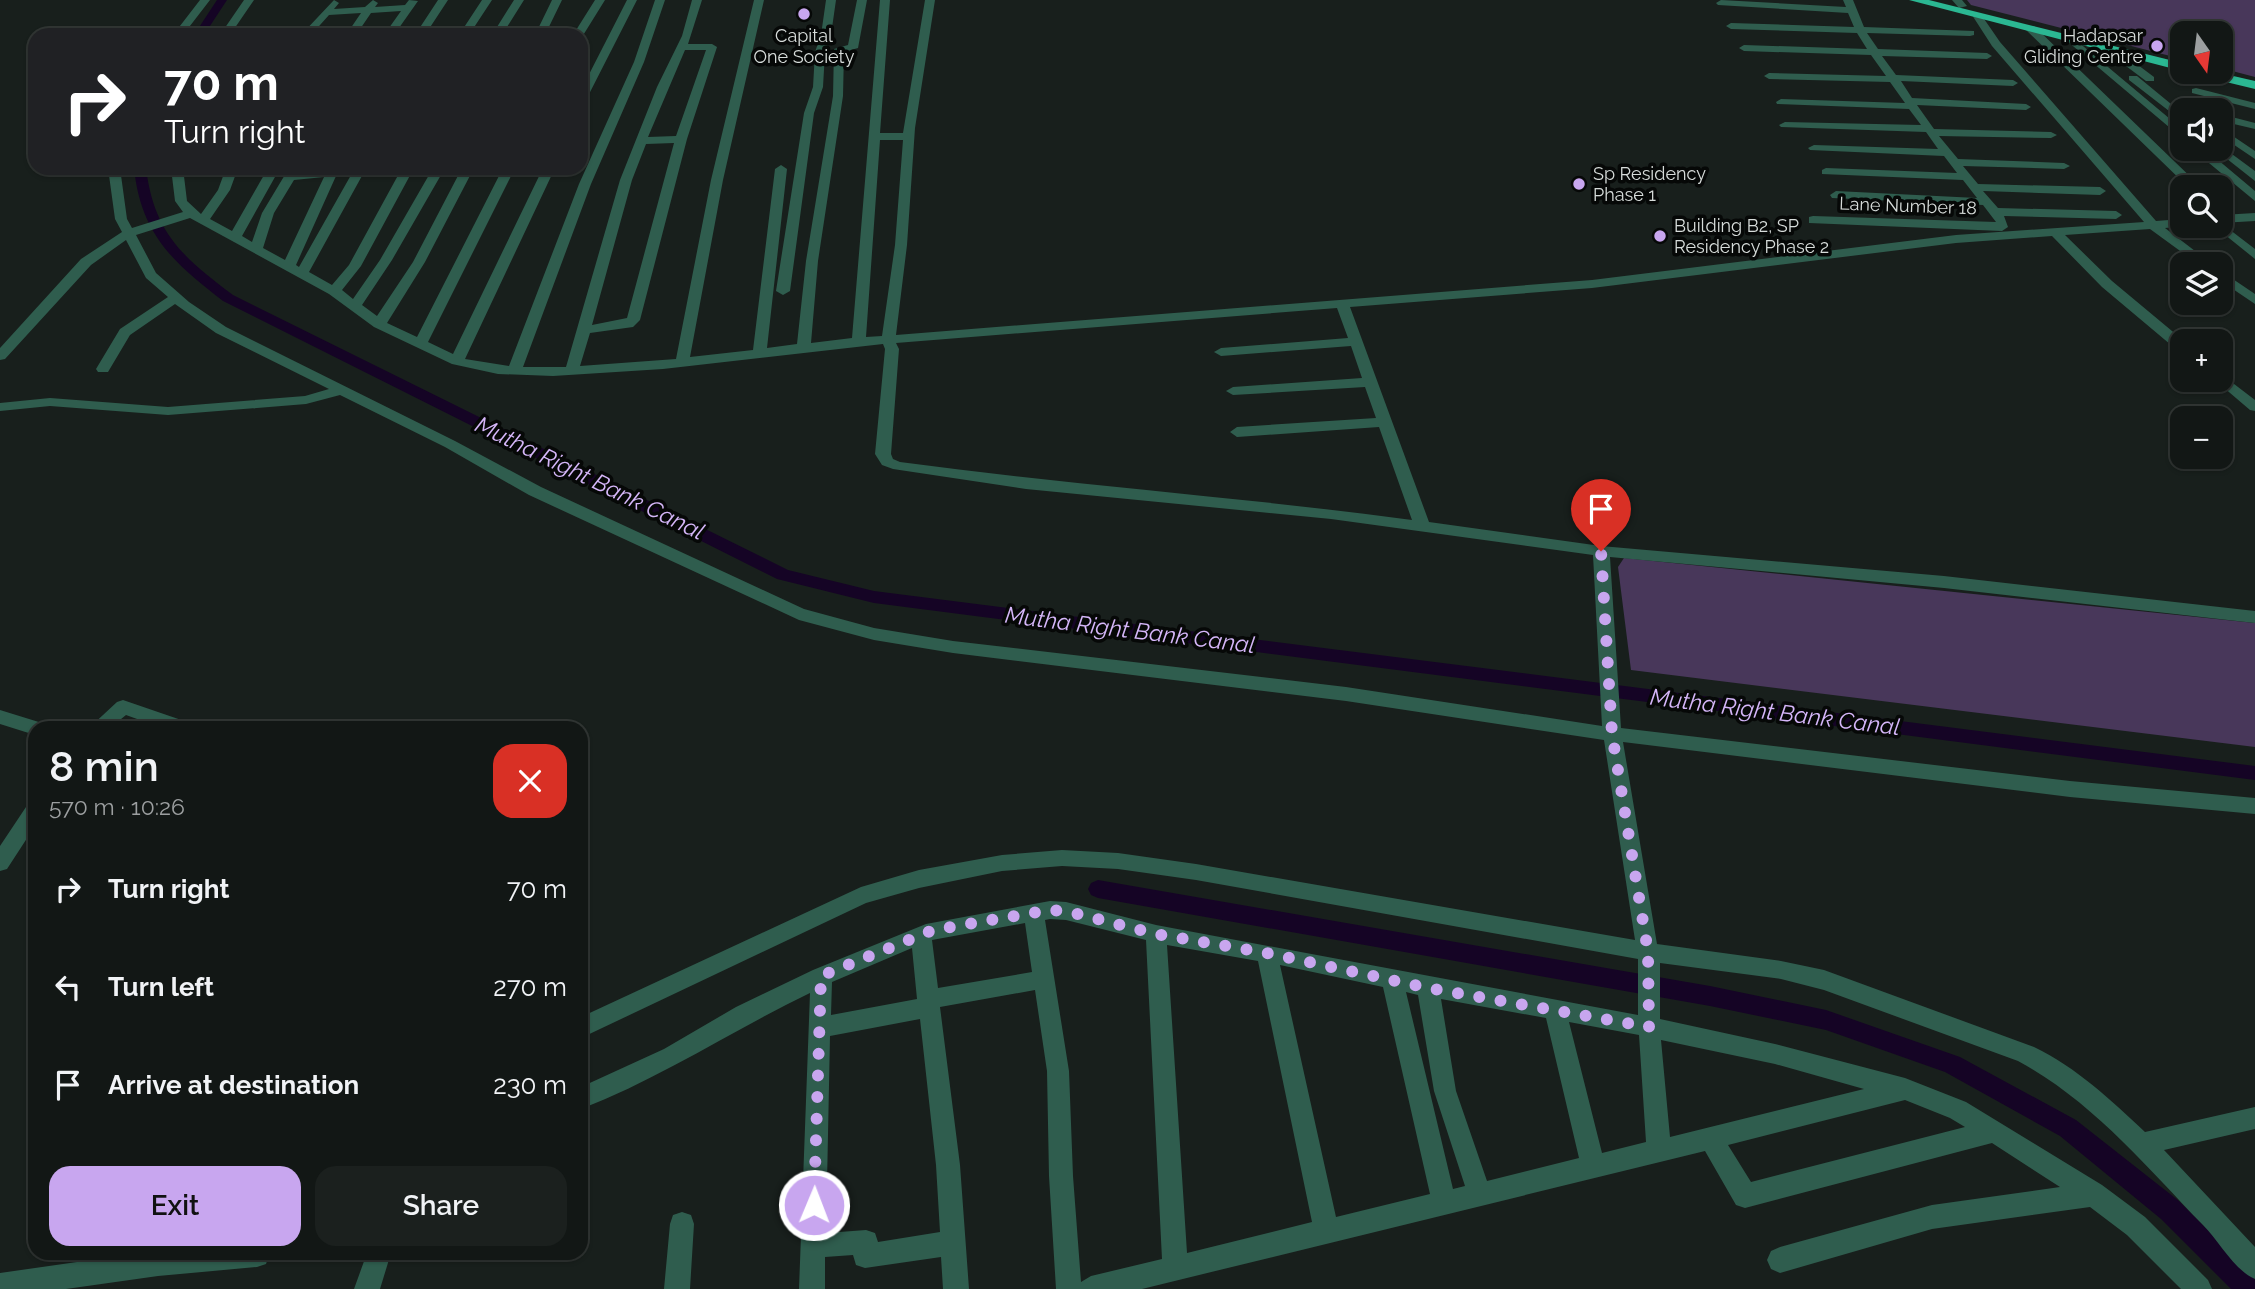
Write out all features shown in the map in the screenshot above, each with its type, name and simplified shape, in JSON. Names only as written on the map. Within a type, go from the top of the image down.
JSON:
[{"type":"highway","points":[[1915,0],[2170,64]]},
{"type":"highway","points":[[1936,0],[1959,3],[2170,58]]},
{"type":"highway","points":[[2233,74],[2255,79]]},
{"type":"highway","points":[[2233,80],[2255,85]]},
{"type":"street","points":[[183,28],[205,0]]},
{"type":"street","points":[[230,28],[249,0]]},
{"type":"street","points":[[312,28],[337,0]]},
{"type":"street","points":[[356,28],[375,0]]},
{"type":"street","points":[[425,28],[443,0]]},
{"type":"street","points":[[469,28],[487,0]]},
{"type":"street","points":[[501,28],[519,0]]},
{"type":"street","points":[[543,28],[557,0]]},
{"type":"street","points":[[582,28],[600,0]]},
{"type":"street","points":[[588,86],[632,0]]},
{"type":"street","points":[[514,372],[585,184],[639,62],[660,0]]},
{"type":"street","points":[[572,371],[626,180],[681,47],[697,0]]},
{"type":"street","points":[[682,363],[717,180],[730,135],[759,0]]},
{"type":"street","points":[[783,291],[809,113],[818,87],[820,52],[826,35],[831,0]]},
{"type":"street","points":[[804,348],[812,261],[838,96],[839,49],[853,48],[862,0]]},
{"type":"street","points":[[859,341],[885,0]]},
{"type":"street","points":[[930,0],[908,136],[901,245],[888,340],[892,349],[883,454],[887,462],[898,466],[1026,484],[1331,514],[1601,551],[1944,582],[2255,617]]},
{"type":"street","points":[[1721,3],[1850,5],[1860,30],[1893,79],[1950,158],[1990,207]]},
{"type":"street","points":[[326,12],[411,4]]},
{"type":"street","points":[[393,28],[411,4]]},
{"type":"street","points":[[1977,15],[1996,44],[2153,225],[2190,252]]},
{"type":"street","points":[[1731,26],[1970,33]]},
{"type":"street","points":[[2030,29],[2182,175]]},
{"type":"street","points":[[2071,39],[2170,125]]},
{"type":"street","points":[[2090,44],[2170,108]]},
{"type":"street","points":[[583,330],[628,324],[633,320],[681,139],[712,47],[681,47]]},
{"type":"street","points":[[1744,48],[1987,56]]},
{"type":"street","points":[[2110,49],[2176,98]]},
{"type":"street","points":[[1769,76],[2013,82]]},
{"type":"street","points":[[2196,91],[2222,98]]},
{"type":"street","points":[[2233,101],[2255,106]]},
{"type":"street","points":[[1781,102],[2026,107]]},
{"type":"street","points":[[2233,121],[2255,126]]},
{"type":"street","points":[[1785,125],[2051,135]]},
{"type":"street","points":[[873,137],[908,136]]},
{"type":"street","points":[[641,141],[681,139]]},
{"type":"street","points":[[2233,140],[2255,156]]},
{"type":"street","points":[[1814,148],[2063,166]]},
{"type":"street","points":[[2233,159],[2255,177]]},
{"type":"street","points":[[2212,161],[2255,197]]},
{"type":"street","points":[[759,354],[781,169]]},
{"type":"street","points":[[1826,172],[2100,191]]},
{"type":"street","points":[[115,175],[121,219],[135,231],[151,275],[175,298],[221,330],[338,391],[450,444],[535,491],[705,573],[799,614],[847,627],[953,647],[1346,694],[1402,704],[1611,728],[2070,789],[2255,806]]},
{"type":"street","points":[[178,175],[181,201],[197,217],[334,291],[379,324],[457,360],[514,372],[572,371],[682,363],[859,341],[1592,284],[1956,239],[2170,224]]},
{"type":"street","points":[[0,356],[80,268],[135,231],[177,218],[197,217],[220,198],[231,175]]},
{"type":"street","points":[[234,239],[270,175]]},
{"type":"street","points":[[256,250],[268,213],[291,175]]},
{"type":"street","points":[[289,266],[330,175]]},
{"type":"street","points":[[302,274],[356,175]]},
{"type":"street","points":[[334,291],[355,266],[404,175]]},
{"type":"street","points":[[355,306],[386,260],[435,175]]},
{"type":"street","points":[[379,324],[419,262],[464,175]]},
{"type":"street","points":[[421,342],[505,175]]},
{"type":"street","points":[[457,360],[546,175]]},
{"type":"street","points":[[395,191],[426,191]]},
{"type":"street","points":[[1836,195],[2116,215]]},
{"type":"street","name":"Lane Number 18","points":[[1813,220],[2002,227],[2002,222],[1990,207]]},
{"type":"street","points":[[2233,218],[2255,217]]},
{"type":"street","points":[[2054,231],[2107,284],[2170,337]]},
{"type":"street","points":[[2233,231],[2255,255]]},
{"type":"street","points":[[2233,284],[2255,300]]},
{"type":"street","points":[[103,369],[125,332],[175,298]]},
{"type":"street","points":[[1343,305],[1423,527]]},
{"type":"street","points":[[1221,352],[1356,341]]},
{"type":"street","points":[[1233,391],[1371,382]]},
{"type":"street","points":[[2233,388],[2255,407]]},
{"type":"street","points":[[0,407],[50,402],[168,411],[306,400],[338,391]]},
{"type":"street","points":[[1237,432],[1385,422]]},
{"type":"street","points":[[1601,551],[1611,728],[1648,957],[1648,1019],[1659,1151]]},
{"type":"street","points":[[107,721],[123,707],[163,721]]},
{"type":"street","points":[[0,717],[28,726]]},
{"type":"street","points":[[0,863],[28,821]]},
{"type":"street","points":[[588,1025],[861,896],[919,879],[1002,863],[1062,858],[1118,861],[1196,872],[1648,957],[1781,970],[1824,980],[2026,1054],[2053,1068],[2092,1098],[2223,1228],[2255,1266]]},
{"type":"street","points":[[588,1095],[672,1056],[744,1014],[821,976],[933,930],[1034,913],[1066,911],[1156,934],[1267,953],[1428,988],[1555,1010],[1648,1019],[1905,1089],[1958,1110],[2093,1194],[2136,1226],[2199,1289]]},
{"type":"street","points":[[1034,913],[1058,1071],[1061,1176],[1069,1289]]},
{"type":"street","points":[[1156,934],[1175,1269]]},
{"type":"street","points":[[921,935],[948,1165],[956,1289]]},
{"type":"street","points":[[1267,953],[1327,1233]]},
{"type":"street","points":[[812,1289],[821,976]]},
{"type":"street","points":[[818,1028],[1045,979]]},
{"type":"street","points":[[1392,980],[1444,1202]]},
{"type":"street","points":[[1428,988],[1445,1091],[1479,1193]]},
{"type":"street","points":[[1555,1010],[1593,1166]]},
{"type":"street","points":[[1091,1289],[1905,1089]]},
{"type":"street","points":[[2141,1144],[2255,1118]]},
{"type":"street","points":[[1711,1138],[1745,1196],[1994,1131]]},
{"type":"street","points":[[1780,1260],[1931,1217],[2093,1194]]},
{"type":"street","points":[[677,1289],[682,1224]]},
{"type":"street","points":[[813,1246],[866,1242],[865,1256],[953,1243]]},
{"type":"street","points":[[0,1286],[144,1260]]},
{"type":"street","points":[[367,1289],[377,1260]]},
{"type":"shaded area","name":"Hadapsar Gliding Centre","points":[[1967,0],[2255,0],[2255,77],[2233,71],[2233,21],[2170,21],[2170,56],[1971,5]]},
{"type":"shaded area","points":[[1624,558],[2255,623],[2255,747],[1631,670],[1618,567]]},
{"type":"waterway","name":"Mutha Right Bank Canal","points":[[204,28],[222,0]]},
{"type":"waterway","name":"Mutha Right Bank Canal","points":[[141,175],[154,218],[174,252],[186,266],[228,298],[783,575],[874,597],[2255,773]]},
{"type":"waterway","points":[[1098,889],[1710,996],[1826,1020],[1952,1064],[2068,1128],[2170,1210],[2249,1289]]},
{"type":"place","name":"Capital One Society","points":[[804,14]]},
{"type":"place","name":"Hadapsar Gliding Centre","points":[[2157,46]]},
{"type":"place","name":"Sp Residency Phase 1","points":[[1579,184]]},
{"type":"place","name":"Building B2, SP Residency Phase 2","points":[[1660,236]]},
{"type":"route","points":[[814,1205],[821,976],[933,930],[1050,910],[1066,911],[1156,934],[1267,953],[1428,988],[1649,1027],[1648,952],[1612,734],[1601,551]]}]
